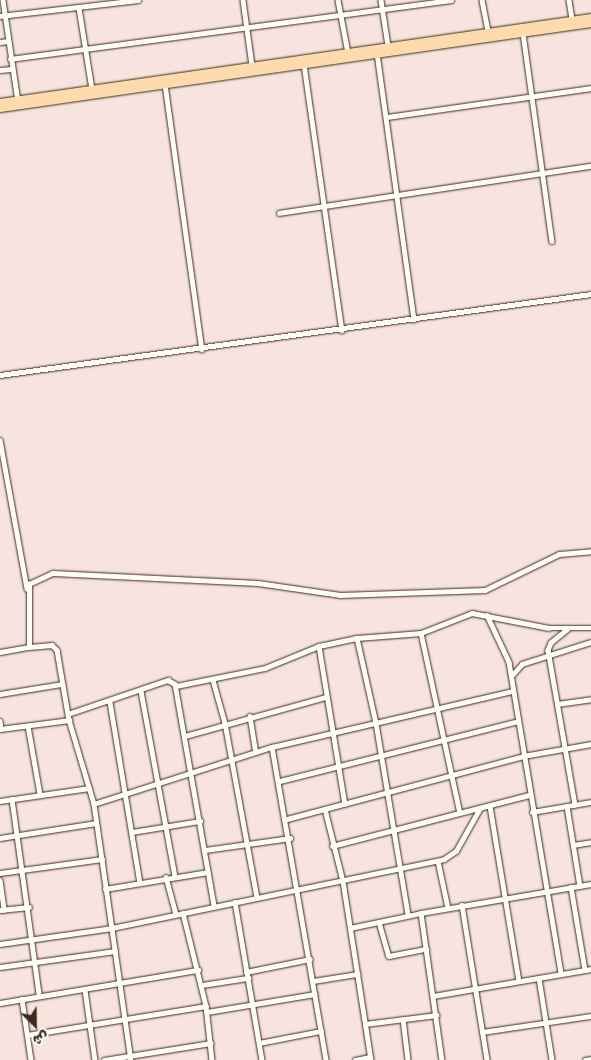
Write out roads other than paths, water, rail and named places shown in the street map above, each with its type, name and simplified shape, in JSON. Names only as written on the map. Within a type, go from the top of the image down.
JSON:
[{"type":"main road","points":[[0,108],[92,89],[591,17]]},
{"type":"main road","points":[[0,102],[19,103],[165,84],[591,23]]},
{"type":"street","points":[[3,0],[2,16],[19,103]]},
{"type":"street","points":[[91,0],[92,6]]},
{"type":"street","points":[[2,16],[138,0]]},
{"type":"street","points":[[243,0],[252,66]]},
{"type":"street","points":[[338,0],[348,52]]},
{"type":"street","points":[[381,0],[388,46]]},
{"type":"street","points":[[10,59],[246,28],[382,8],[409,2],[451,0]]},
{"type":"street","points":[[482,0],[488,32]]},
{"type":"street","points":[[569,0],[572,20]]},
{"type":"street","points":[[79,8],[84,50],[92,89]]},
{"type":"street","points":[[523,33],[552,241]]},
{"type":"street","points":[[0,42],[8,41]]},
{"type":"street","points":[[377,53],[414,319]]},
{"type":"street","points":[[304,64],[342,330]]},
{"type":"street","points":[[0,70],[11,69]]},
{"type":"street","points":[[165,84],[202,350]]},
{"type":"street","points":[[387,117],[591,88]]},
{"type":"street","points":[[279,213],[591,166]]},
{"type":"street","points":[[0,375],[202,350],[591,294]]},
{"type":"street","points":[[0,440],[28,590],[29,647]]},
{"type":"street","points":[[28,590],[36,579],[53,572],[249,583],[340,595],[485,590],[559,554],[591,551]]},
{"type":"street","points":[[176,686],[265,668],[319,646],[357,638],[421,633],[466,614],[487,615],[549,628],[591,628]]},
{"type":"street","points":[[487,615],[506,653],[511,676],[529,795],[561,974]]},
{"type":"street","points":[[569,629],[551,643],[548,654],[575,805]]},
{"type":"street","points":[[421,633],[460,813]]},
{"type":"street","points":[[357,638],[376,722],[408,915]]},
{"type":"street","points":[[511,676],[522,664],[548,654],[591,642]]},
{"type":"street","points":[[0,652],[29,647],[54,646],[69,720],[94,804],[105,890],[131,1058]]},
{"type":"street","points":[[319,646],[331,733],[345,804]]},
{"type":"street","points":[[68,714],[110,702],[168,680],[176,686],[214,906]]},
{"type":"street","points":[[213,680],[225,723],[257,897]]},
{"type":"street","points":[[0,694],[62,684]]},
{"type":"street","points":[[141,691],[175,876]]},
{"type":"street","points":[[94,804],[272,747],[513,691]]},
{"type":"street","points":[[185,736],[250,716],[326,697]]},
{"type":"street","points":[[557,704],[591,698]]},
{"type":"street","points":[[110,702],[140,883]]},
{"type":"street","points":[[250,716],[256,752]]},
{"type":"street","points":[[0,721],[1,729],[69,720]]},
{"type":"street","points":[[280,781],[382,757],[518,721]]},
{"type":"street","points":[[28,726],[40,794]]},
{"type":"street","points":[[287,819],[524,756],[591,744]]},
{"type":"street","points":[[272,747],[287,819],[326,1060]]},
{"type":"street","points":[[0,802],[40,794],[89,788]]},
{"type":"street","points":[[332,846],[529,795]]},
{"type":"street","points":[[12,799],[24,869],[39,994]]},
{"type":"street","points":[[532,812],[591,802]]},
{"type":"street","points":[[490,806],[519,981]]},
{"type":"street","points":[[567,806],[580,886]]},
{"type":"street","points":[[325,808],[332,846],[343,880],[370,1059],[355,1060]]},
{"type":"street","points":[[0,944],[31,938],[112,928],[438,861],[450,857],[456,851],[480,808]]},
{"type":"street","points":[[132,832],[200,822]]},
{"type":"street","points":[[0,838],[96,823]]},
{"type":"street","points":[[205,850],[290,838]]},
{"type":"street","points":[[573,845],[591,842]]},
{"type":"street","points":[[0,873],[102,859]]},
{"type":"street","points":[[438,861],[448,908]]},
{"type":"street","points":[[105,890],[166,877],[208,872]]},
{"type":"street","points":[[166,877],[176,914]]},
{"type":"street","points":[[0,880],[2,910],[29,906]]},
{"type":"street","points":[[350,928],[462,905],[591,884]]},
{"type":"street","points":[[571,887],[585,970]]},
{"type":"street","points":[[234,902],[262,1060]]},
{"type":"street","points":[[462,905],[487,1060]]},
{"type":"street","points":[[182,913],[207,1009],[212,1060]]},
{"type":"street","points":[[421,913],[442,1060]]},
{"type":"street","points":[[379,922],[389,956],[426,950]]},
{"type":"street","points":[[0,967],[115,951]]},
{"type":"street","points":[[246,972],[310,959]]},
{"type":"street","points":[[433,996],[591,969]]},
{"type":"street","points":[[0,1003],[39,994],[85,990],[119,982],[198,970]]},
{"type":"street","points":[[313,981],[357,974]]},
{"type":"street","points":[[202,985],[248,978]]},
{"type":"street","points":[[539,978],[552,1060]]},
{"type":"street","points":[[85,990],[95,1060]]},
{"type":"street","points":[[27,1035],[207,1009],[252,1006],[315,994]]},
{"type":"street","points":[[22,999],[31,1060]]},
{"type":"street","points":[[364,1024],[436,1015]]},
{"type":"street","points":[[482,1032],[591,1016]]},
{"type":"street","points":[[403,1019],[408,1060]]},
{"type":"street","points":[[259,1043],[321,1031]]},
{"type":"street","points":[[104,1060],[131,1058],[211,1043]]},
{"type":"street","points":[[585,1060],[591,1059]]}]
